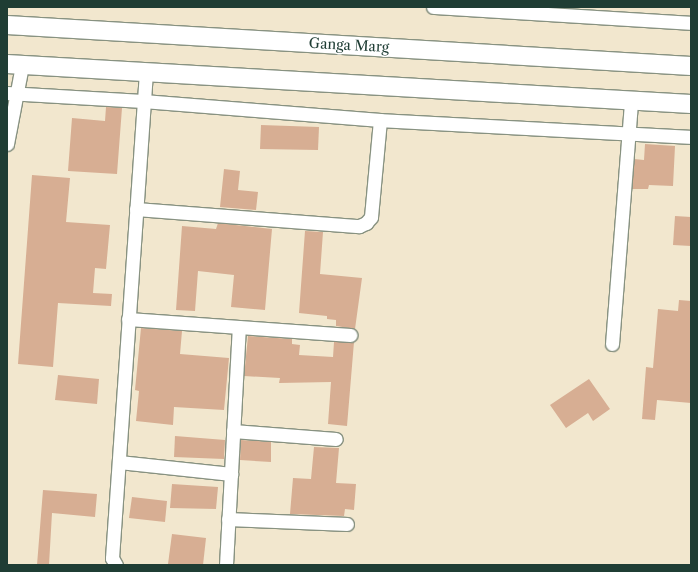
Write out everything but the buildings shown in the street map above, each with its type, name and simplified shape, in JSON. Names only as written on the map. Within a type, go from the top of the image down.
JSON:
[{"type":"street","points":[[433,7],[691,22]]},
{"type":"street","name":"Ganga Marg","points":[[7,25],[691,66]]},
{"type":"street","points":[[7,144],[14,65],[691,104]]},
{"type":"street","points":[[116,565],[112,558],[146,73]]},
{"type":"street","points":[[11,94],[144,101],[380,120],[691,137]]},
{"type":"street","points":[[612,344],[631,101]]},
{"type":"street","points":[[136,209],[358,226],[366,223],[371,217],[380,120]]},
{"type":"street","points":[[128,320],[350,335]]},
{"type":"street","points":[[226,565],[238,327]]},
{"type":"street","points":[[233,431],[336,439]]},
{"type":"street","points":[[119,462],[231,474]]},
{"type":"street","points":[[228,519],[347,524]]}]
